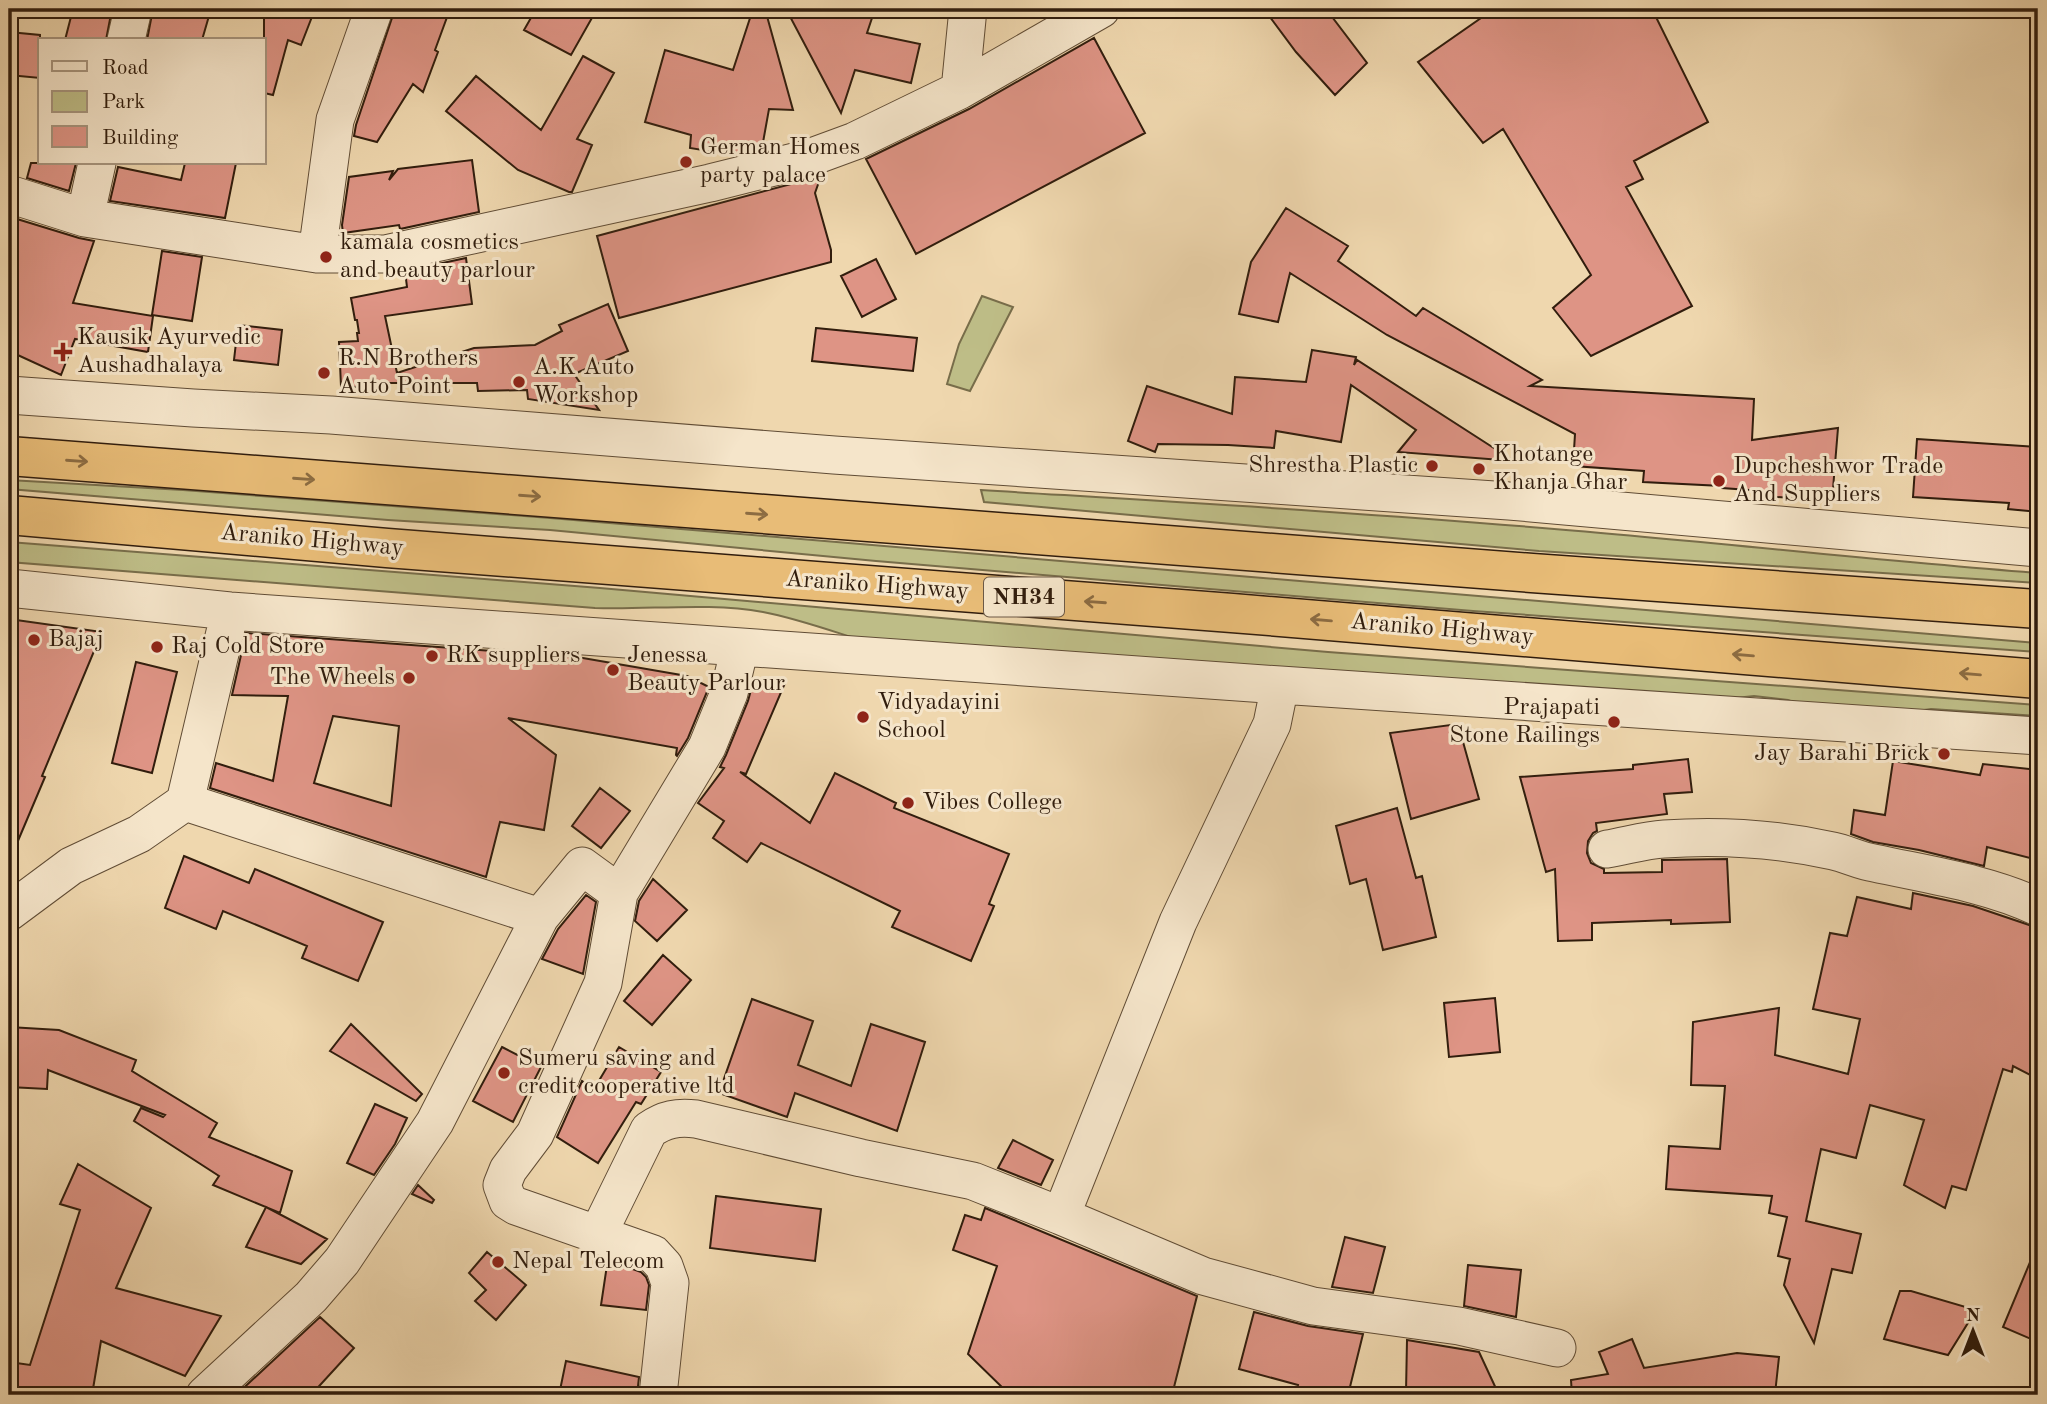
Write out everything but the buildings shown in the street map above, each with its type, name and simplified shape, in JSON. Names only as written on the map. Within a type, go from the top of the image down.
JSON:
[{"type":"highway","points":[[9,456],[1532,573],[2038,609]]},
{"type":"highway","name":"Araniko Highway","points":[[9,515],[373,547],[1246,614],[2038,679]]},
{"type":"street","points":[[126,38],[133,9]]},
{"type":"street","points":[[317,254],[335,120],[374,9]]},
{"type":"street","points":[[960,90],[968,9]]},
{"type":"street","points":[[9,194],[85,218],[317,254],[385,254],[697,186],[806,159],[855,141],[960,90],[1101,9]]},
{"type":"street","points":[[85,218],[97,164]]},
{"type":"street","points":[[9,395],[331,415],[846,456],[1509,501],[2038,548]]},
{"type":"street","points":[[9,588],[230,611],[2038,736]]},
{"type":"street","points":[[9,912],[71,866],[139,834],[185,802],[230,611]]},
{"type":"street","points":[[658,1395],[670,1283],[664,1266],[653,1254],[516,1206],[508,1200],[502,1185],[508,1170],[535,1134],[604,983],[619,892],[707,747],[729,693],[740,647]]},
{"type":"street","points":[[1061,1216],[1178,922],[1272,724],[1280,685]]},
{"type":"street","points":[[185,802],[540,917]]},
{"type":"street","points":[[1607,849],[1663,839],[1748,838],[1780,842],[1934,874],[2020,898],[2038,907]]},
{"type":"street","points":[[205,1395],[311,1297],[342,1261],[435,1122],[540,917],[582,866],[619,892]]},
{"type":"street","points":[[597,1236],[649,1129],[662,1121],[679,1117],[696,1119],[973,1181],[1203,1276],[1313,1306],[1460,1326],[1557,1349]]},
{"type":"green space","points":[[982,296],[1013,307],[970,391],[947,384],[959,344]]},
{"type":"green space","points":[[9,480],[183,490],[550,518],[2038,643],[2038,652],[1473,611],[876,561],[550,530],[388,520],[9,489]]},
{"type":"green space","points":[[981,490],[1347,513],[1625,535],[2038,573],[2038,583],[1539,551],[984,502]]},
{"type":"green space","points":[[9,542],[600,588],[1328,652],[2038,705],[2038,716],[1931,709],[1890,715],[1815,710],[1788,700],[1754,696],[1699,702],[873,644],[791,618],[742,609],[595,608],[9,562]]},
{"type":"place","name":"German Homes party palace","points":[[686,162]]},
{"type":"place","name":"kamala cosmetics and beauty parlour","points":[[326,257]]},
{"type":"place","name":"Kausik Ayurvedic Aushadhalaya","points":[[63,352]]},
{"type":"place","name":"R.N Brothers Auto Point","points":[[324,373]]},
{"type":"place","name":"A.K Auto Workshop","points":[[519,382]]},
{"type":"place","name":"Shrestha Plastic","points":[[1432,466]]},
{"type":"place","name":"Khotange Khanja Ghar","points":[[1479,469]]},
{"type":"place","name":"Dupcheshwor Trade And Suppliers","points":[[1719,481]]},
{"type":"place","name":"Bajaj","points":[[34,640]]},
{"type":"place","name":"Raj Cold Store","points":[[157,647]]},
{"type":"place","name":"RK suppliers","points":[[432,656]]},
{"type":"place","name":"Jenessa Beauty Parlour","points":[[613,670]]},
{"type":"place","name":"The Wheels","points":[[409,678]]},
{"type":"place","name":"Vidyadayini School","points":[[863,717]]},
{"type":"place","name":"Prajapati Stone Railings","points":[[1614,722]]},
{"type":"place","name":"Jay Barahi Brick","points":[[1944,754]]},
{"type":"place","name":"Vibes College","points":[[908,803]]},
{"type":"place","name":"Sumeru saving and credit cooperative ltd","points":[[504,1073]]},
{"type":"place","name":"Nepal Telecom","points":[[498,1262]]}]
